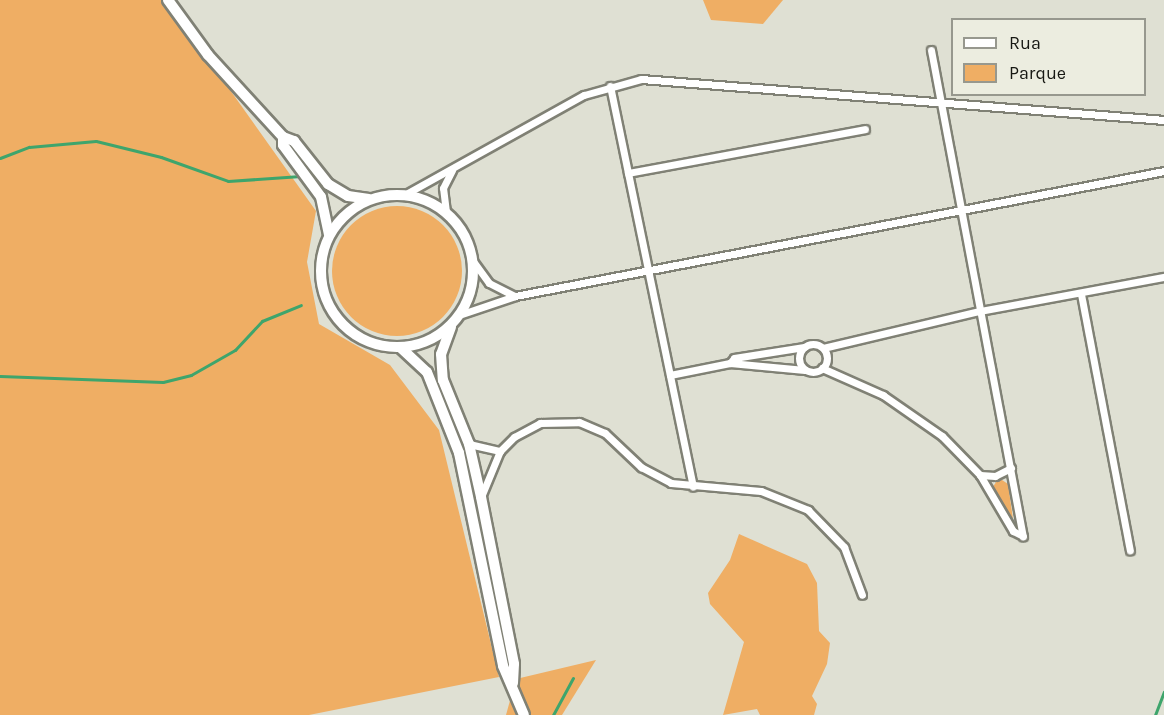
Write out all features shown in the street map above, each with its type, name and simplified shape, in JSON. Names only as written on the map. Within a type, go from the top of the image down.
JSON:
[{"type":"street","points":[[168,0],[208,55],[283,137],[294,141],[335,189],[370,199],[404,195],[584,95],[610,86],[641,80],[686,79],[1164,120]]},
{"type":"street","points":[[670,375],[730,363],[806,370],[822,368],[914,414],[980,475],[1013,531],[1023,536],[931,50]]},
{"type":"street","points":[[610,86],[693,487]]},
{"type":"street","points":[[628,173],[865,129]]},
{"type":"street","points":[[283,137],[283,145],[321,197],[330,225],[321,282],[333,314],[368,342],[401,348],[424,343],[456,320],[515,296],[961,208],[1164,171]]},
{"type":"street","points":[[452,170],[442,188],[446,212],[466,239],[473,261],[489,283],[515,296]]},
{"type":"street","points":[[404,195],[446,212]]},
{"type":"street","points":[[329,237],[342,218],[370,199]]},
{"type":"street","points":[[473,261],[470,295],[443,346],[441,371],[469,444],[514,664],[513,683]]},
{"type":"street","points":[[730,363],[734,358],[812,344],[823,348],[980,311],[1164,277]]},
{"type":"street","points":[[1081,294],[1130,550]]},
{"type":"street","points":[[804,347],[799,359],[806,370]]},
{"type":"street","points":[[401,348],[427,372],[459,453],[503,666],[513,683],[524,715]]},
{"type":"street","points":[[822,368],[826,356],[823,348]]},
{"type":"street","points":[[481,497],[500,451],[531,426],[550,421],[579,422],[605,433],[650,473],[693,487],[761,491],[808,510],[844,547],[862,595]]},
{"type":"street","points":[[469,444],[500,451]]},
{"type":"street","points":[[980,475],[995,476],[1011,468]]},
{"type":"green space","points":[[0,0],[166,0],[316,211],[307,262],[319,324],[390,365],[439,430],[499,677],[309,715],[0,715]]},
{"type":"green space","points":[[703,0],[783,0],[763,24],[711,20]]},
{"type":"green space","points":[[397,206],[422,211],[443,225],[457,246],[462,271],[457,296],[443,317],[422,331],[397,336],[372,331],[351,317],[337,296],[332,271],[337,246],[351,225],[372,211]]},
{"type":"green space","points":[[999,478],[1008,484],[1013,519],[992,488]]},
{"type":"green space","points":[[739,534],[807,564],[817,583],[819,631],[830,643],[827,664],[812,696],[817,704],[814,715],[760,715],[757,709],[723,715],[744,642],[710,604],[708,593],[730,560]]},
{"type":"green space","points":[[596,660],[562,715],[506,715],[516,679]]},
{"type":"waterway","points":[[0,158],[29,147],[96,141],[161,157],[228,181],[301,176]]},
{"type":"waterway","points":[[0,376],[163,382],[191,375],[235,350],[262,321],[301,305]]},
{"type":"waterway","points":[[553,715],[573,678]]},
{"type":"waterway","points":[[1155,715],[1164,692]]}]
